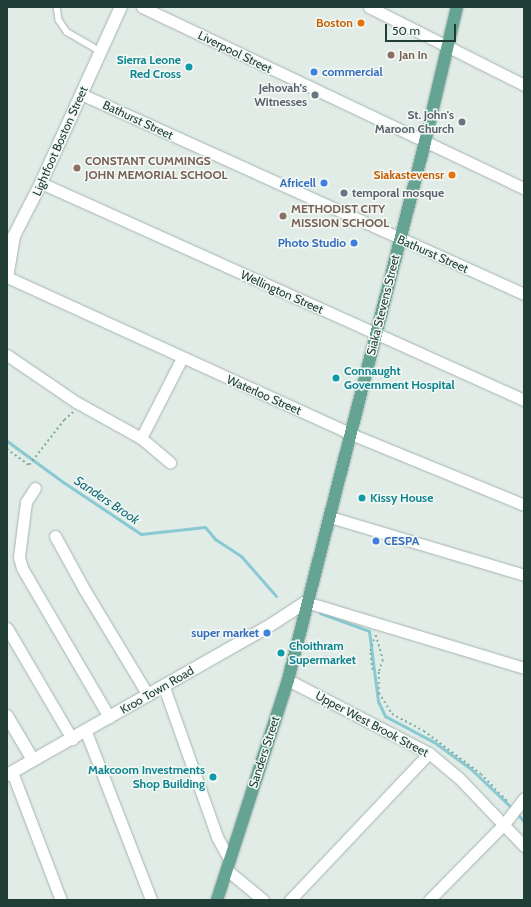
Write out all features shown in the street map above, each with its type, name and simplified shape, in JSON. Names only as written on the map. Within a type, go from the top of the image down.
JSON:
[{"type":"main road","name":"Lightfoot Boston Street","points":[[7,277],[14,236],[42,183],[121,7]]},
{"type":"main road","name":"Siaka Stevens Street","points":[[306,602],[330,517],[425,142],[457,7]]},
{"type":"main road","name":"Kroo Town Road","points":[[10,774],[164,687],[306,602]]},
{"type":"main road","name":"Sanders Street","points":[[218,900],[228,864],[288,680],[306,602]]},
{"type":"main road","points":[[7,716],[33,760]]},
{"type":"street","name":"Liverpool Street","points":[[142,7],[524,188]]},
{"type":"street","points":[[369,7],[448,45],[495,72],[524,85]]},
{"type":"street","name":"Bathurst Street","points":[[81,94],[524,294]]},
{"type":"street","name":"Wellington Street","points":[[42,183],[376,335],[524,400]]},
{"type":"street","name":"Waterloo Street","points":[[7,277],[351,434],[524,505]]},
{"type":"street","points":[[7,356],[76,402],[141,438],[170,462]]},
{"type":"street","points":[[141,438],[182,358]]},
{"type":"street","points":[[35,488],[26,502],[19,557],[22,568],[109,718]]},
{"type":"street","points":[[330,517],[524,575]]},
{"type":"street","points":[[55,536],[84,589],[148,695]]},
{"type":"street","points":[[306,602],[524,668]]},
{"type":"street","points":[[7,628],[72,739]]},
{"type":"street","name":"Upper West Brook Street","points":[[288,680],[428,753],[459,778],[524,846]]},
{"type":"street","points":[[164,687],[228,864],[263,900]]},
{"type":"street","points":[[86,732],[151,900]]},
{"type":"street","points":[[290,900],[428,753]]},
{"type":"street","points":[[10,774],[61,900]]},
{"type":"street","points":[[429,900],[504,824],[514,809],[524,798]]},
{"type":"lane","points":[[57,7],[59,20],[67,32],[100,51]]},
{"type":"path","points":[[7,449],[29,465],[64,420],[71,417],[76,408],[76,402]]},
{"type":"path","points":[[372,670],[370,651],[375,636],[382,624]]},
{"type":"path","points":[[375,636],[383,660],[378,672],[379,693],[392,714],[424,731],[481,774],[514,809]]},
{"type":"waterway","name":"Sanders Brook","points":[[7,441],[63,482],[141,534],[205,527],[215,539],[241,556],[276,596]]},
{"type":"waterway","points":[[320,613],[369,631],[378,701],[385,716],[434,742],[471,769],[512,808]]},
{"type":"waterway","points":[[516,812],[524,822]]},
{"type":"place","name":"Boston","points":[[361,23]]},
{"type":"place","name":"Jan In","points":[[391,55]]},
{"type":"place","name":"Sierra Leone Red Cross","points":[[189,67]]},
{"type":"place","name":"commercial","points":[[314,72]]},
{"type":"place","name":"Jehovah’s Witnesses","points":[[315,95]]},
{"type":"place","name":"St. John's Maroon Church","points":[[462,122]]},
{"type":"place","name":"CONSTANT CUMMINGS JOHN MEMORIAL SCHOOL","points":[[77,168]]},
{"type":"place","name":"Siakastevensr","points":[[452,175]]},
{"type":"place","name":"Africell","points":[[324,183]]},
{"type":"place","name":"temporal mosque","points":[[344,193]]},
{"type":"place","name":"METHODIST CITY MISSION SCHOOL","points":[[283,216]]},
{"type":"place","name":"Photo Studio","points":[[354,243]]},
{"type":"place","name":"Connaught Government Hospital","points":[[336,378]]},
{"type":"place","name":"Kissy House","points":[[362,498]]},
{"type":"place","name":"CESPA","points":[[376,541]]},
{"type":"place","name":"super market","points":[[267,633]]},
{"type":"place","name":"Choithram Supermarket","points":[[281,653]]},
{"type":"place","name":"Makcoom Investments Shop Building","points":[[213,777]]}]
